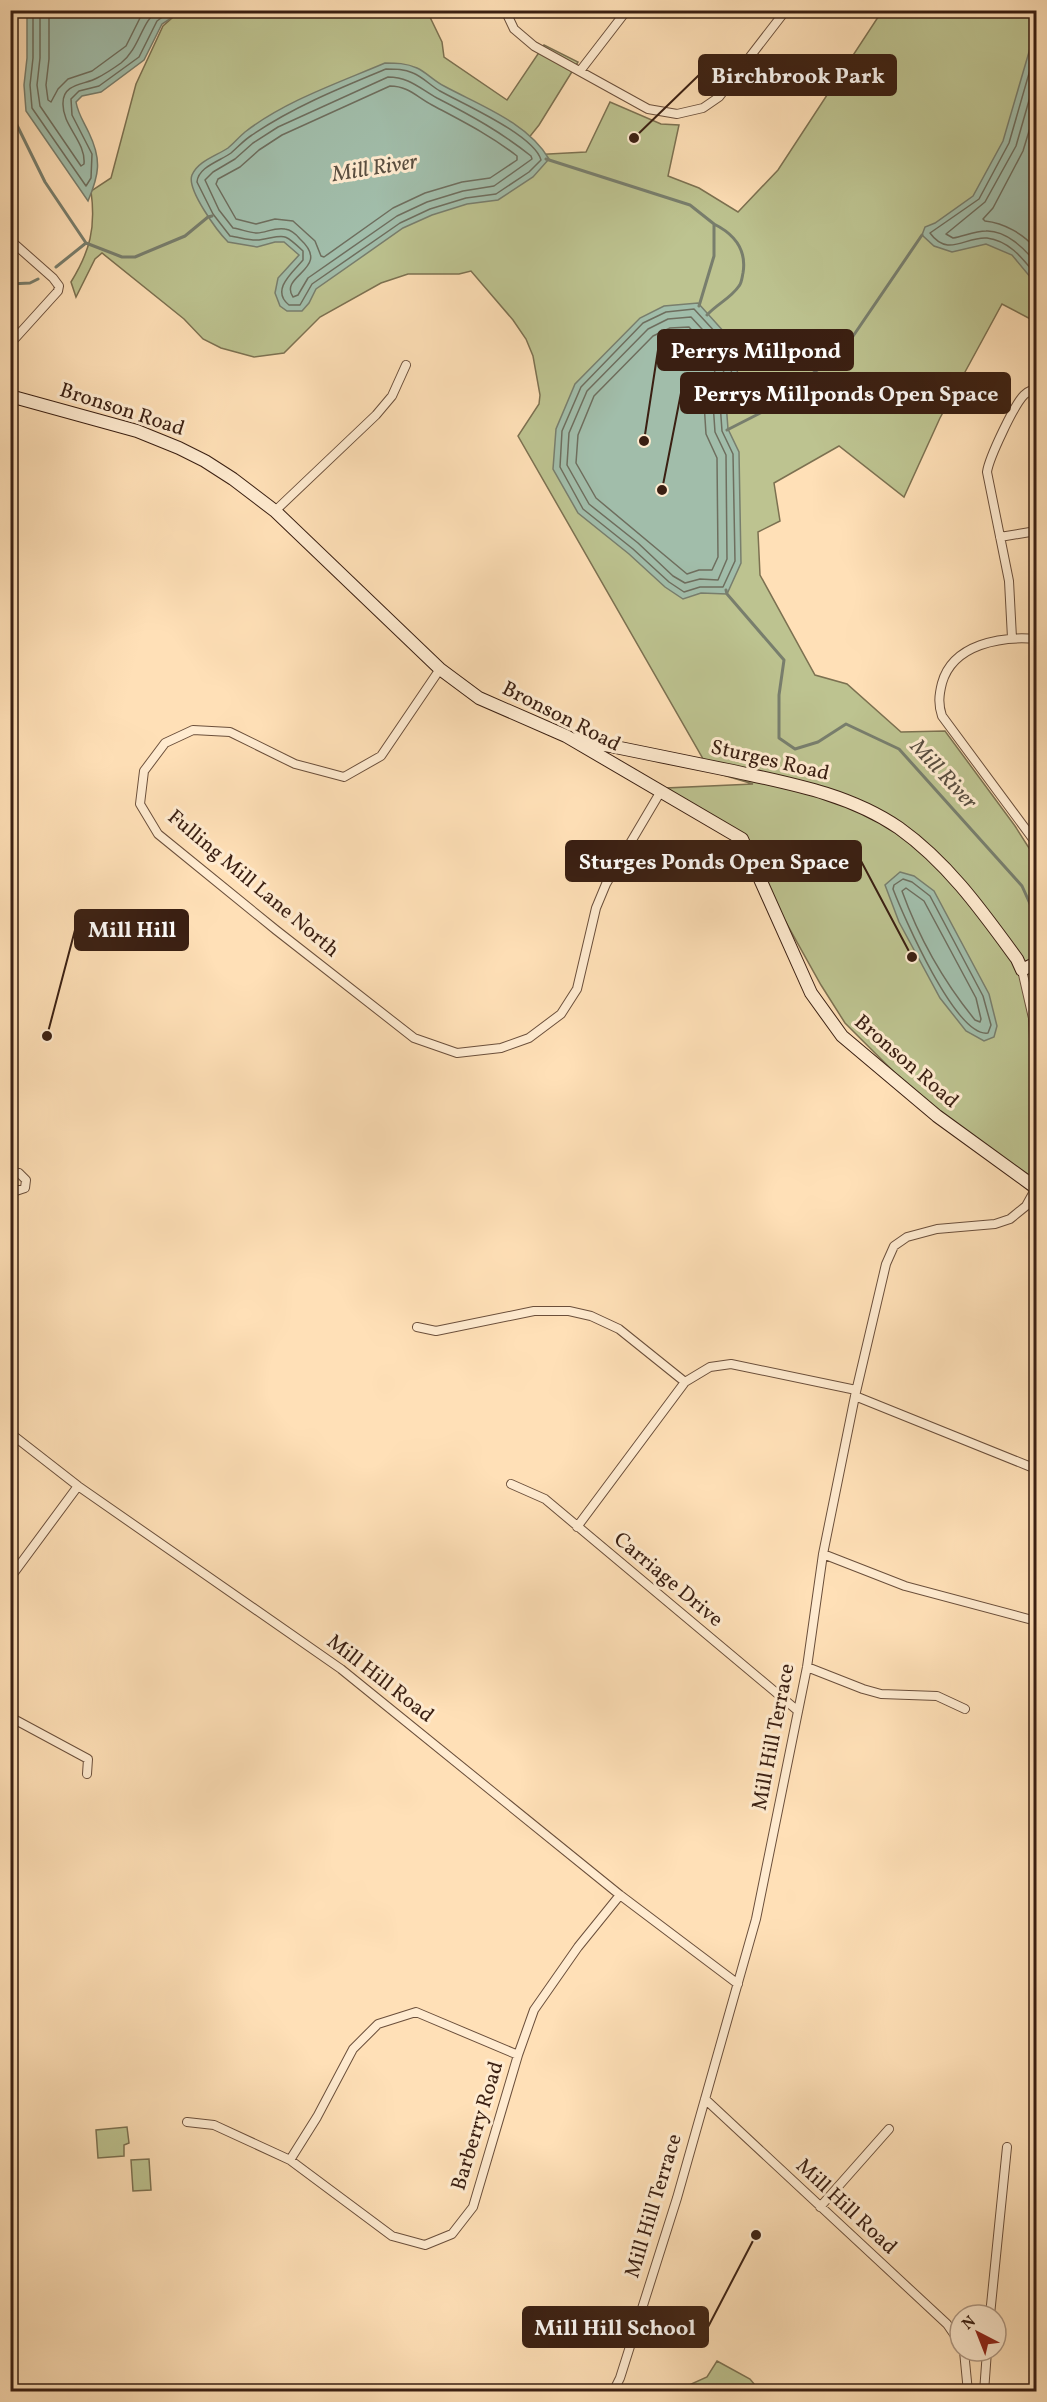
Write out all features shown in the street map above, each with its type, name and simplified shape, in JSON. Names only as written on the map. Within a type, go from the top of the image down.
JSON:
[{"type":"main road","name":"Bronson Road","points":[[10,396],[109,423],[179,447],[233,479],[275,511],[440,669],[479,698],[566,736],[742,839],[811,993],[842,1036],[937,1116],[1036,1188]]},
{"type":"main road","name":"Sturges Road","points":[[566,736],[812,788],[871,811],[899,828],[930,853],[967,891],[1017,959],[1022,970]]},
{"type":"main road","points":[[1022,970],[1036,963]]},
{"type":"street","points":[[505,10],[520,35],[534,46],[657,112],[677,114],[695,111],[710,105],[725,91],[786,10]]},
{"type":"street","points":[[580,71],[627,10]]},
{"type":"street","points":[[10,240],[59,286],[58,291],[10,344]]},
{"type":"street","points":[[275,511],[376,415],[392,396],[406,365]]},
{"type":"street","points":[[1012,638],[1009,581],[987,481],[988,466],[1020,400],[1036,388]]},
{"type":"street","points":[[1000,537],[1036,531]]},
{"type":"street","points":[[1036,639],[1012,638],[963,652],[955,658],[944,675],[939,704],[942,716],[1036,843]]},
{"type":"street","name":"Fulling Mill Lane North","points":[[440,669],[381,756],[344,777],[294,764],[230,732],[193,730],[165,743],[144,771],[140,804],[158,834],[414,1038],[458,1053],[501,1048],[530,1038],[561,1014],[577,989],[596,908],[606,884],[661,791]]},
{"type":"street","points":[[1022,970],[1033,1018],[1036,1079]]},
{"type":"street","points":[[10,1172],[19,1173],[26,1180],[26,1188],[10,1193]]},
{"type":"street","points":[[1036,1180],[1036,1188]]},
{"type":"street","name":"Mill Hill Terrace","points":[[614,2391],[673,2209],[756,1919],[807,1667],[823,1554],[855,1393],[888,1256],[894,1246],[907,1237],[924,1232],[995,1224],[1007,1220],[1024,1208],[1036,1188]]},
{"type":"street","points":[[417,1328],[436,1331],[534,1311],[569,1311],[591,1316],[619,1329],[685,1382]]},
{"type":"street","points":[[576,1527],[685,1382],[710,1367],[731,1364],[855,1393],[1036,1469]]},
{"type":"street","name":"Mill Hill Road","points":[[10,1432],[78,1486],[341,1668],[620,1895],[738,1984]]},
{"type":"street","name":"Carriage Drive","points":[[510,1484],[545,1499],[798,1711]]},
{"type":"street","points":[[10,1578],[78,1486]]},
{"type":"street","points":[[823,1554],[905,1586],[1036,1621]]},
{"type":"street","points":[[807,1667],[881,1694],[937,1696],[965,1710]]},
{"type":"street","points":[[10,1717],[88,1760],[87,1774]]},
{"type":"street","name":"Barberry Road","points":[[187,2122],[214,2125],[290,2160],[392,2236],[425,2245],[452,2234],[473,2207],[518,2055],[534,2010],[578,1947],[620,1895]]},
{"type":"street","points":[[290,2160],[317,2117],[353,2049],[378,2024],[416,2012],[518,2055]]},
{"type":"street","name":"Mill Hill Road","points":[[705,2099],[948,2327]]},
{"type":"street","points":[[820,2208],[889,2129]]},
{"type":"street","points":[[991,2303],[1007,2147]]},
{"type":"street","points":[[965,2363],[968,2391]]},
{"type":"street","points":[[984,2391],[986,2363]]},
{"type":"green space","points":[[180,11],[427,11],[442,42],[444,57],[507,100],[544,45],[578,62],[539,125],[523,145],[530,155],[586,152],[610,102],[661,124],[679,125],[668,176],[699,188],[738,212],[778,170],[882,11],[1036,11],[1036,322],[1002,304],[940,418],[904,497],[839,446],[774,483],[780,521],[758,532],[760,575],[815,675],[847,684],[901,732],[945,731],[1015,826],[1036,859],[1036,1180],[963,1130],[899,1077],[845,1023],[821,985],[740,840],[667,788],[753,784],[710,771],[518,436],[539,404],[540,395],[533,356],[526,339],[513,320],[471,271],[459,274],[408,274],[381,283],[320,317],[284,353],[254,357],[221,348],[203,339],[184,319],[102,253],[95,259],[76,297],[71,282],[83,260],[90,239],[93,216],[91,191],[111,178],[136,84],[163,26]]},
{"type":"green space","points":[[127,2127],[129,2143],[124,2145],[124,2156],[98,2158],[96,2130]]},
{"type":"green space","points":[[149,2159],[151,2190],[133,2191],[131,2160]]},
{"type":"green space","points":[[717,2361],[750,2379],[760,2391],[693,2391],[689,2385],[707,2377]]},
{"type":"water","points":[[27,11],[182,11],[162,24],[144,60],[101,92],[82,96],[76,102],[96,151],[98,167],[88,201],[26,111],[24,85],[27,58]]},
{"type":"water","points":[[1036,28],[1036,284],[1012,255],[986,244],[952,252],[934,246],[922,235],[925,227],[935,223],[973,196],[1003,141]]},
{"type":"water","points":[[385,63],[405,64],[417,68],[440,84],[501,116],[528,135],[549,159],[533,177],[498,200],[467,204],[432,215],[403,228],[316,289],[302,311],[287,311],[280,306],[275,293],[278,278],[299,255],[284,242],[257,247],[228,242],[198,200],[191,181],[192,175],[203,162],[228,148],[245,132],[277,111],[312,93]]},
{"type":"water","points":[[698,303],[735,344],[738,379],[726,402],[728,429],[739,452],[741,563],[727,594],[701,593],[683,599],[665,587],[629,554],[578,513],[553,469],[556,429],[575,384],[640,318],[664,306]]},
{"type":"water","points":[[900,872],[914,876],[934,891],[989,994],[997,1026],[994,1037],[984,1041],[966,1031],[940,998],[899,922],[885,885]]},
{"type":"waterway","name":"Mill River","points":[[10,111],[45,182],[86,243],[122,257],[135,257],[185,236],[212,216]]},
{"type":"waterway","name":"Mill River","points":[[546,159],[690,205],[714,224],[714,256],[699,306]]},
{"type":"waterway","points":[[707,315],[739,286],[744,264],[738,243],[728,232],[714,224]]},
{"type":"waterway","points":[[727,430],[774,406],[847,345],[922,235]]},
{"type":"waterway","points":[[56,267],[86,243]]},
{"type":"waterway","points":[[10,284],[30,283],[38,279]]},
{"type":"waterway","name":"Mill River","points":[[726,590],[784,660],[779,695],[779,738],[795,749],[818,742],[846,724],[899,749],[1022,886],[1036,917]]},
{"type":"place","name":"Birchbrook Park","points":[[634,138]]},
{"type":"place","name":"Perrys Millpond","points":[[644,441]]},
{"type":"place","name":"Perrys Millponds Open Space","points":[[662,490]]},
{"type":"place","name":"Sturges Ponds Open Space","points":[[912,957]]},
{"type":"place","name":"Mill Hill","points":[[47,1036]]},
{"type":"place","name":"Mill Hill School","points":[[756,2235]]}]
